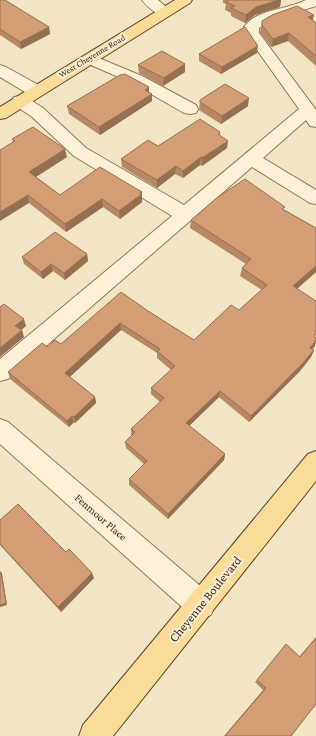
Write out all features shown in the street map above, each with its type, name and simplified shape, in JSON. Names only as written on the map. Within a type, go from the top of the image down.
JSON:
[{"type":"main road","name":"West Cheyenne Road","points":[[0,114],[185,0]]},
{"type":"main road","name":"Cheyenne Boulevard","points":[[94,736],[316,462]]},
{"type":"street","points":[[149,0],[164,12]]},
{"type":"street","points":[[0,372],[252,159],[312,117],[252,33],[250,27],[260,21],[307,6],[316,0]]},
{"type":"street","points":[[89,58],[136,79],[190,109]]},
{"type":"street","points":[[0,70],[36,91]]},
{"type":"street","points":[[20,101],[37,112],[80,152],[185,215]]},
{"type":"street","points":[[252,159],[316,198]]},
{"type":"street","name":"Fenmoor Place","points":[[0,429],[201,605]]},
{"type":"building","points":[[0,0],[5,0],[49,27],[20,42],[0,29]]},
{"type":"building","points":[[229,0],[279,0],[256,7],[246,15],[231,8],[235,6],[226,2]]},
{"type":"building","points":[[297,6],[314,15],[308,17],[316,23],[316,56],[289,33],[273,39],[262,25],[262,21],[272,15]]},
{"type":"building","points":[[245,27],[258,46],[222,67],[199,54]]},
{"type":"building","points":[[162,51],[185,64],[164,78],[138,65]]},
{"type":"building","points":[[125,74],[149,87],[145,90],[152,94],[99,127],[67,106],[120,75]]},
{"type":"building","points":[[225,84],[249,98],[222,116],[200,102],[200,100]]},
{"type":"building","points":[[200,119],[220,132],[218,134],[228,141],[202,158],[201,157],[183,171],[176,166],[157,180],[121,159],[148,140],[158,146]]},
{"type":"building","points":[[33,127],[65,149],[29,172],[60,195],[100,167],[142,192],[140,193],[142,194],[119,211],[102,199],[65,224],[28,195],[0,212],[0,150],[15,141],[12,139]]},
{"type":"building","points":[[245,179],[285,207],[282,209],[316,228],[316,266],[293,286],[316,301],[316,334],[314,336],[316,340],[310,348],[314,350],[251,416],[220,391],[186,423],[225,454],[168,514],[129,479],[147,461],[125,442],[135,432],[131,429],[164,398],[151,388],[175,366],[157,351],[160,349],[120,323],[65,373],[95,397],[74,417],[72,416],[67,421],[8,372],[42,343],[48,347],[55,340],[61,344],[121,292],[194,340],[231,305],[239,310],[267,285],[242,268],[251,259],[191,220],[218,197]]},
{"type":"building","points":[[55,232],[87,254],[64,273],[51,264],[41,272],[22,257]]},
{"type":"building","points":[[4,304],[24,319],[15,326],[22,330],[0,348],[0,307]]},
{"type":"building","points":[[18,504],[66,552],[69,549],[92,573],[58,607],[0,544],[0,520]]},
{"type":"building","points":[[0,572],[6,603],[0,605]]},
{"type":"building","points":[[316,638],[316,704],[291,736],[225,736],[266,688],[257,680],[286,644],[300,657]]}]
